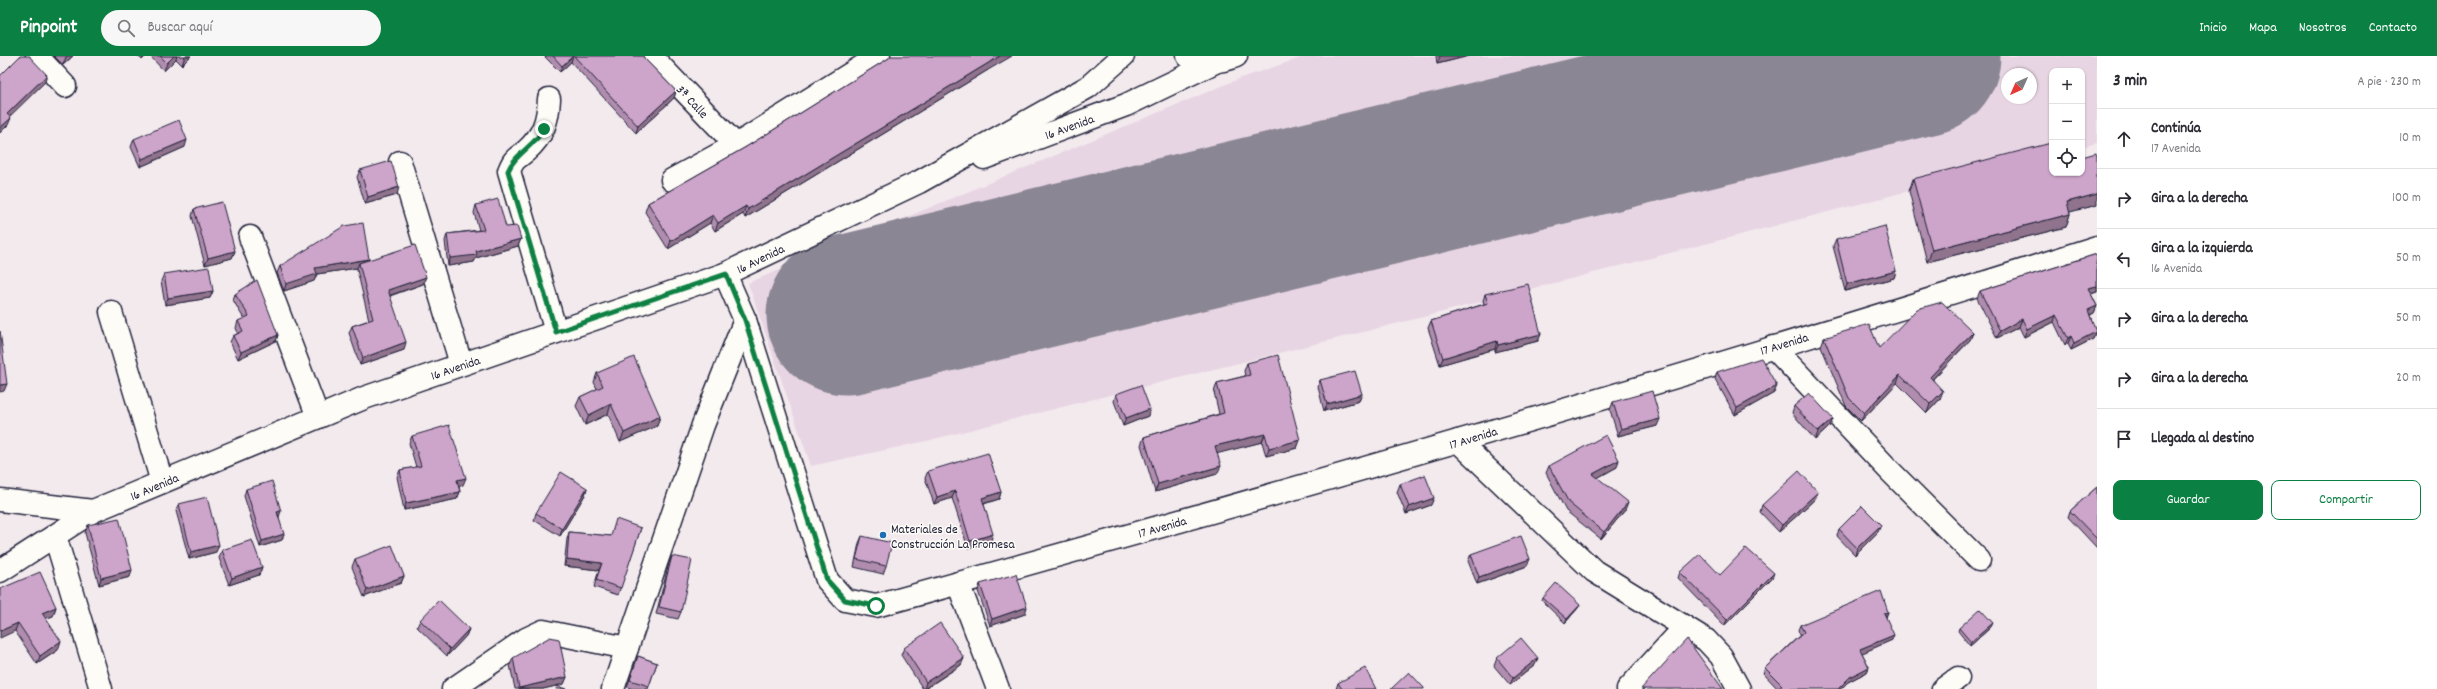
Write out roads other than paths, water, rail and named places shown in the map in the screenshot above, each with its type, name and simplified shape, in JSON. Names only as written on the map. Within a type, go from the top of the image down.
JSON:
[{"type":"street","points":[[37,56],[65,86]]},
{"type":"street","name":"3ª Calle","points":[[651,56],[736,145]]},
{"type":"street","name":"16 Avenida","points":[[0,571],[93,511],[364,398],[726,274],[919,182],[1088,87],[1123,56]]},
{"type":"street","points":[[1188,56],[1200,61],[1215,62],[1236,56]]},
{"type":"street","points":[[672,180],[736,145],[868,59]]},
{"type":"street","name":"16 Avenida","points":[[919,182],[1126,105],[1215,62]]},
{"type":"street","points":[[549,99],[544,129],[537,141],[513,159],[508,171],[556,332]]},
{"type":"street","points":[[400,162],[462,364]]},
{"type":"street","points":[[250,237],[318,417]]},
{"type":"street","name":"17 Avenida","points":[[745,320],[827,580],[845,600],[876,606],[1458,441],[1773,347],[2097,247]]},
{"type":"street","points":[[613,689],[703,425],[745,320],[726,274]]},
{"type":"street","points":[[111,312],[162,482]]},
{"type":"street","points":[[1773,347],[1891,472],[1979,560]]},
{"type":"street","points":[[1458,441],[1594,571],[1706,640],[1721,656],[1740,689]]},
{"type":"street","points":[[0,500],[93,511]]},
{"type":"street","points":[[55,536],[101,689]]},
{"type":"street","points":[[958,583],[998,689]]},
{"type":"street","points":[[1628,689],[1685,627]]},
{"type":"street","points":[[453,689],[526,639],[543,631],[627,648]]},
{"type":"place","name":"Materiales de Construcción La Promesa","points":[[883,535]]}]
